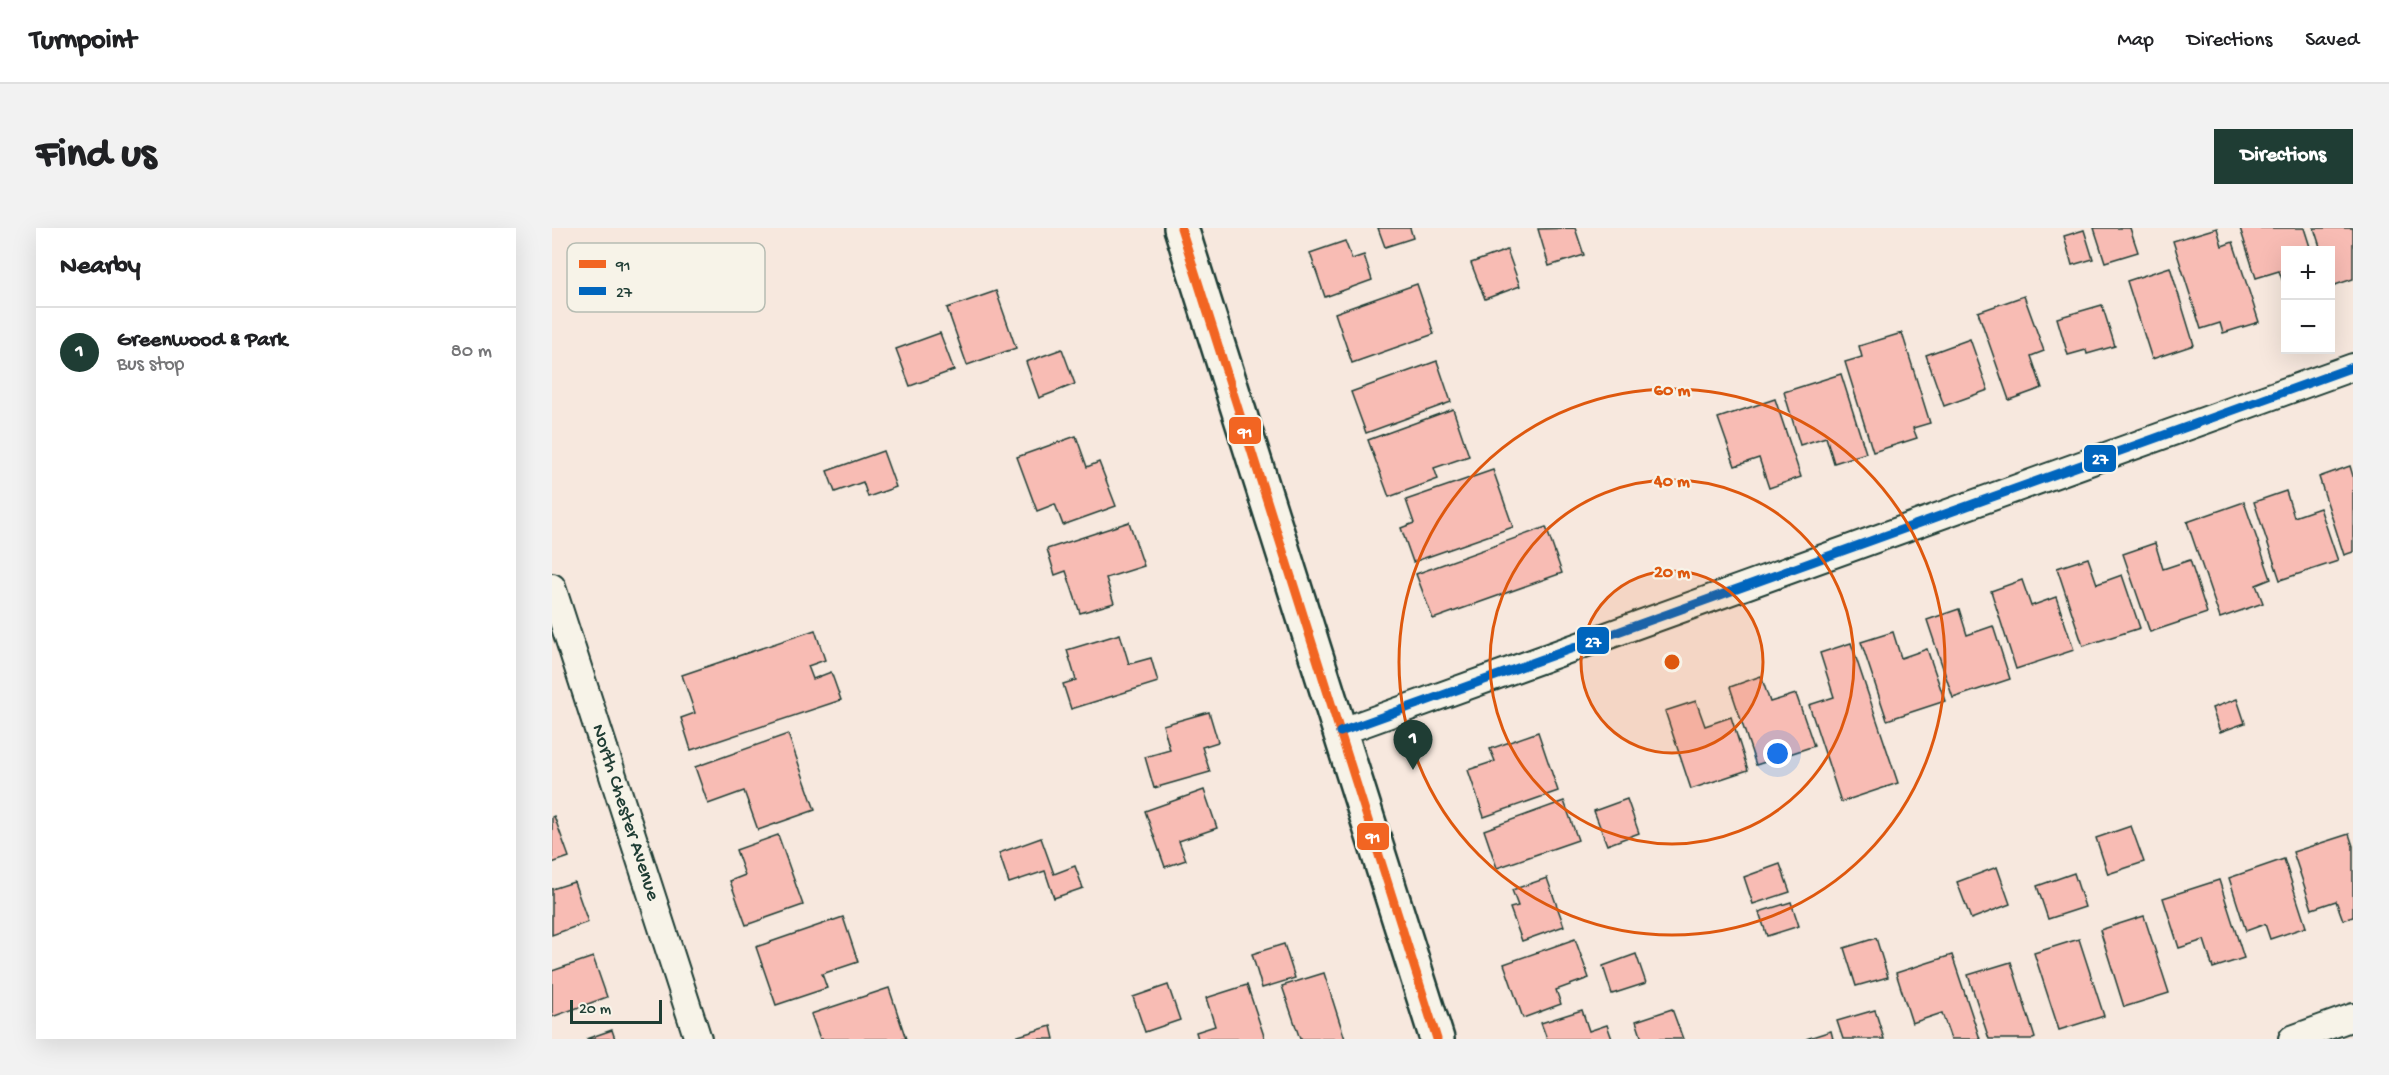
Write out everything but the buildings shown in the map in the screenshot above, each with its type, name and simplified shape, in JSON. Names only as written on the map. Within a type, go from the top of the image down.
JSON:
[{"type":"main road","points":[[1180,228],[1437,1039]]},
{"type":"street","points":[[1340,732],[2353,367]]},
{"type":"street","name":"North Chester Avenue","points":[[552,587],[698,1039]]},
{"type":"street","points":[[2292,1039],[2353,1017]]},
{"type":"transit line","name":"91","points":[[1181,228],[1437,1039]]},
{"type":"transit line","name":"27","points":[[1340,732],[2353,367]]},
{"type":"place","name":"Greenwood & Park","points":[[1413,770]]}]
